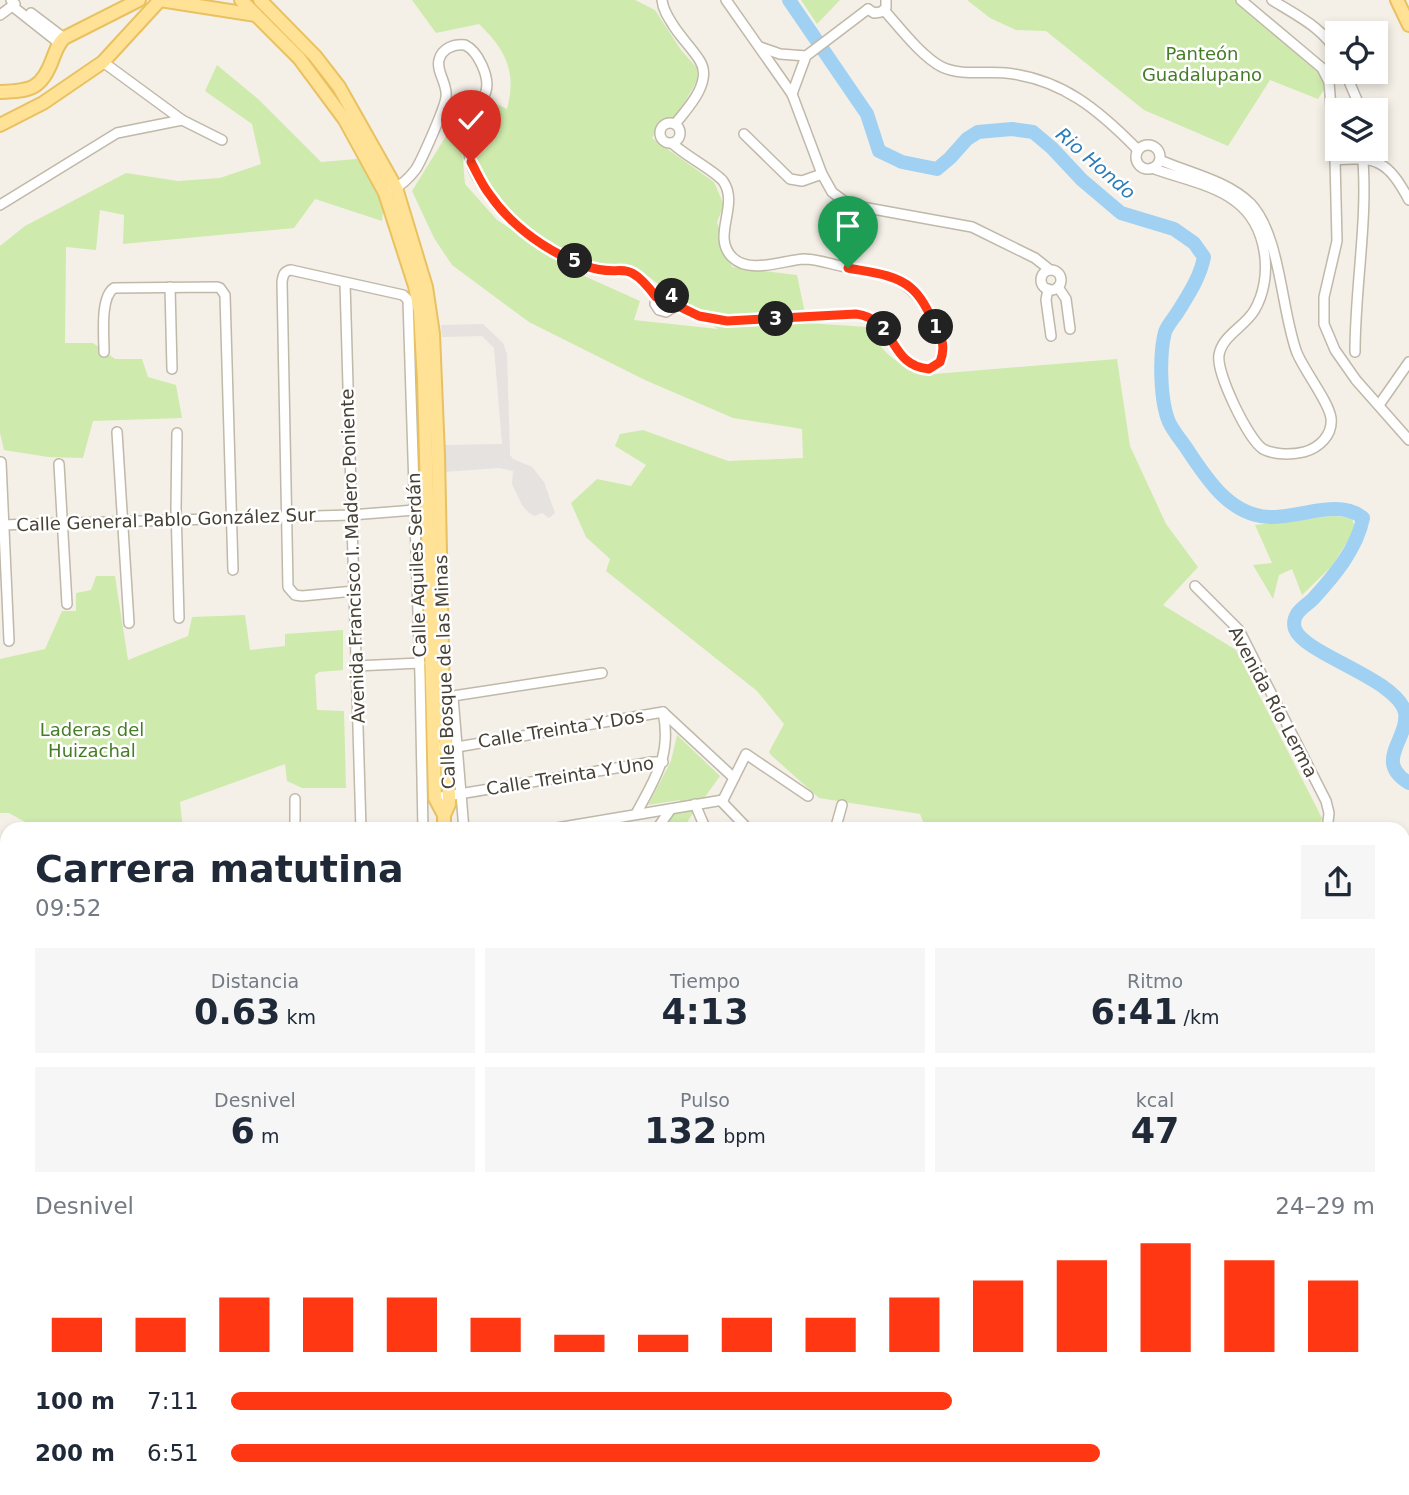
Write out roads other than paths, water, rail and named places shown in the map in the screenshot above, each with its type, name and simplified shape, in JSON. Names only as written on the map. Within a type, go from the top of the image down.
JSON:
[{"type":"main road","points":[[0,92],[28,90],[40,83],[48,72],[61,40],[139,0]]},
{"type":"main road","points":[[0,124],[43,103],[103,62],[160,0],[262,5]]},
{"type":"main road","name":"Calle Bosque de las Minas","points":[[241,0],[262,5],[278,34],[321,84],[345,120],[391,191],[391,216],[407,255],[420,311],[445,747],[455,795],[444,815]]},
{"type":"main road","points":[[1397,0],[1409,24]]},
{"type":"main road","points":[[111,15],[123,25],[124,38]]},
{"type":"main road","points":[[48,72],[54,81],[64,88]]},
{"type":"main road","name":"Calle Bosque de las Minas","points":[[444,815],[435,798],[445,747]]},
{"type":"main road","points":[[444,815],[444,822]]},
{"type":"street","points":[[662,0],[663,8],[701,62],[703,69],[698,90],[674,124]]},
{"type":"street","points":[[726,0],[792,94],[822,174],[832,192],[844,201],[972,227],[1035,258],[1059,274],[1060,281],[1046,300],[1051,336]]},
{"type":"street","points":[[884,10],[886,0]]},
{"type":"street","points":[[1241,0],[1322,68],[1329,82],[1330,98]]},
{"type":"street","points":[[1272,0],[1306,22],[1325,39]]},
{"type":"street","points":[[0,15],[13,2],[61,40]]},
{"type":"street","points":[[792,94],[808,54],[867,7],[874,13],[884,10]]},
{"type":"street","points":[[884,10],[928,57],[942,67],[961,72],[1029,76],[1049,83],[1085,101],[1110,121],[1138,150]]},
{"type":"street","points":[[391,191],[417,167],[446,98],[439,60],[451,46],[465,45],[477,54],[487,88],[471,130],[471,162],[490,195],[515,224],[553,250],[587,267],[632,272],[641,277],[656,297],[656,308],[663,312],[670,310],[674,304],[699,316],[727,321],[856,314],[869,316],[879,322],[911,365],[929,369],[940,362],[944,347],[941,336],[926,308],[911,288],[897,279],[807,259],[745,265],[733,259],[726,248],[724,238],[730,204],[723,181],[671,143],[663,141],[660,134],[663,126],[674,124]]},
{"type":"street","points":[[760,46],[780,54],[808,54]]},
{"type":"street","points":[[103,62],[182,120],[222,140]]},
{"type":"street","points":[[0,205],[117,133],[182,120]]},
{"type":"street","points":[[671,143],[676,141],[680,133],[674,124]]},
{"type":"street","points":[[744,134],[790,179],[802,181],[822,174]]},
{"type":"street","points":[[1152,168],[1160,160],[1160,153],[1151,145],[1144,145],[1135,157],[1144,169],[1152,168],[1237,201],[1258,230],[1264,251],[1266,275],[1262,297],[1244,324],[1225,340],[1219,353],[1221,376],[1253,441],[1265,450],[1280,454],[1312,450],[1322,443],[1332,421],[1329,408],[1307,375],[1298,354],[1264,223],[1251,204],[1239,194],[1160,160]]},
{"type":"street","points":[[1335,161],[1336,241],[1324,297],[1324,324],[1335,350],[1356,380],[1409,440]]},
{"type":"street","points":[[1355,352],[1355,309],[1365,222],[1363,161]]},
{"type":"street","points":[[1375,161],[1390,170],[1409,200]]},
{"type":"street","points":[[345,283],[291,270],[283,275],[288,587],[295,595],[302,596],[354,591]]},
{"type":"street","points":[[1050,270],[1044,273],[1042,286],[1053,288],[1066,299],[1070,329]]},
{"type":"street","name":"Calle Aquiles Serdán","points":[[345,283],[404,295],[408,300],[423,822]]},
{"type":"street","name":"Avenida Francisco I. Madero Poniente","points":[[345,283],[360,822]]},
{"type":"street","points":[[170,287],[172,369]]},
{"type":"street","points":[[104,352],[105,299],[114,288],[217,287],[225,295],[233,570]]},
{"type":"street","points":[[1379,405],[1409,362]]},
{"type":"street","points":[[117,432],[128,623]]},
{"type":"street","points":[[177,433],[179,618]]},
{"type":"street","points":[[1,462],[9,641]]},
{"type":"street","points":[[59,464],[66,604]]},
{"type":"street","name":"Calle General Pablo González Sur","points":[[2,525],[230,520],[415,510]]},
{"type":"street","name":"Avenida Río Lerma","points":[[1195,586],[1238,630],[1326,801],[1328,822]]},
{"type":"street","points":[[356,666],[420,663]]},
{"type":"street","points":[[445,747],[443,698],[602,673]]},
{"type":"street","points":[[663,712],[734,778]]},
{"type":"street","name":"Calle Treinta Y Dos","points":[[445,747],[663,712],[667,729],[663,762],[636,814]]},
{"type":"street","points":[[741,822],[723,800],[746,754],[808,796]]},
{"type":"street","name":"Calle Treinta Y Uno","points":[[435,798],[663,762]]},
{"type":"street","points":[[455,795],[462,822]]},
{"type":"street","points":[[295,799],[295,822]]},
{"type":"street","points":[[601,822],[723,800]]},
{"type":"street","points":[[695,804],[702,822]]},
{"type":"street","points":[[837,822],[842,805]]},
{"type":"street","points":[[661,822],[671,808]]},
{"type":"waterway","name":"Rio Hondo","points":[[789,0],[867,114],[879,151],[902,162],[937,169],[967,139],[978,132],[1012,129],[1033,132],[1082,180],[1121,213],[1174,229],[1194,243],[1204,257],[1202,264],[1191,291],[1166,329],[1163,342],[1162,390],[1169,422],[1221,494],[1243,510],[1256,515],[1282,517],[1331,509],[1353,512],[1363,518],[1356,540],[1344,562],[1297,614],[1294,627],[1302,639],[1385,688],[1398,700],[1405,712],[1405,722],[1393,758],[1394,767],[1409,783]]},
{"type":"park label","name":"Panteón Guadalupano","points":[[1202,64]]},
{"type":"park label","name":"Laderas del Huizachal","points":[[92,740]]}]
